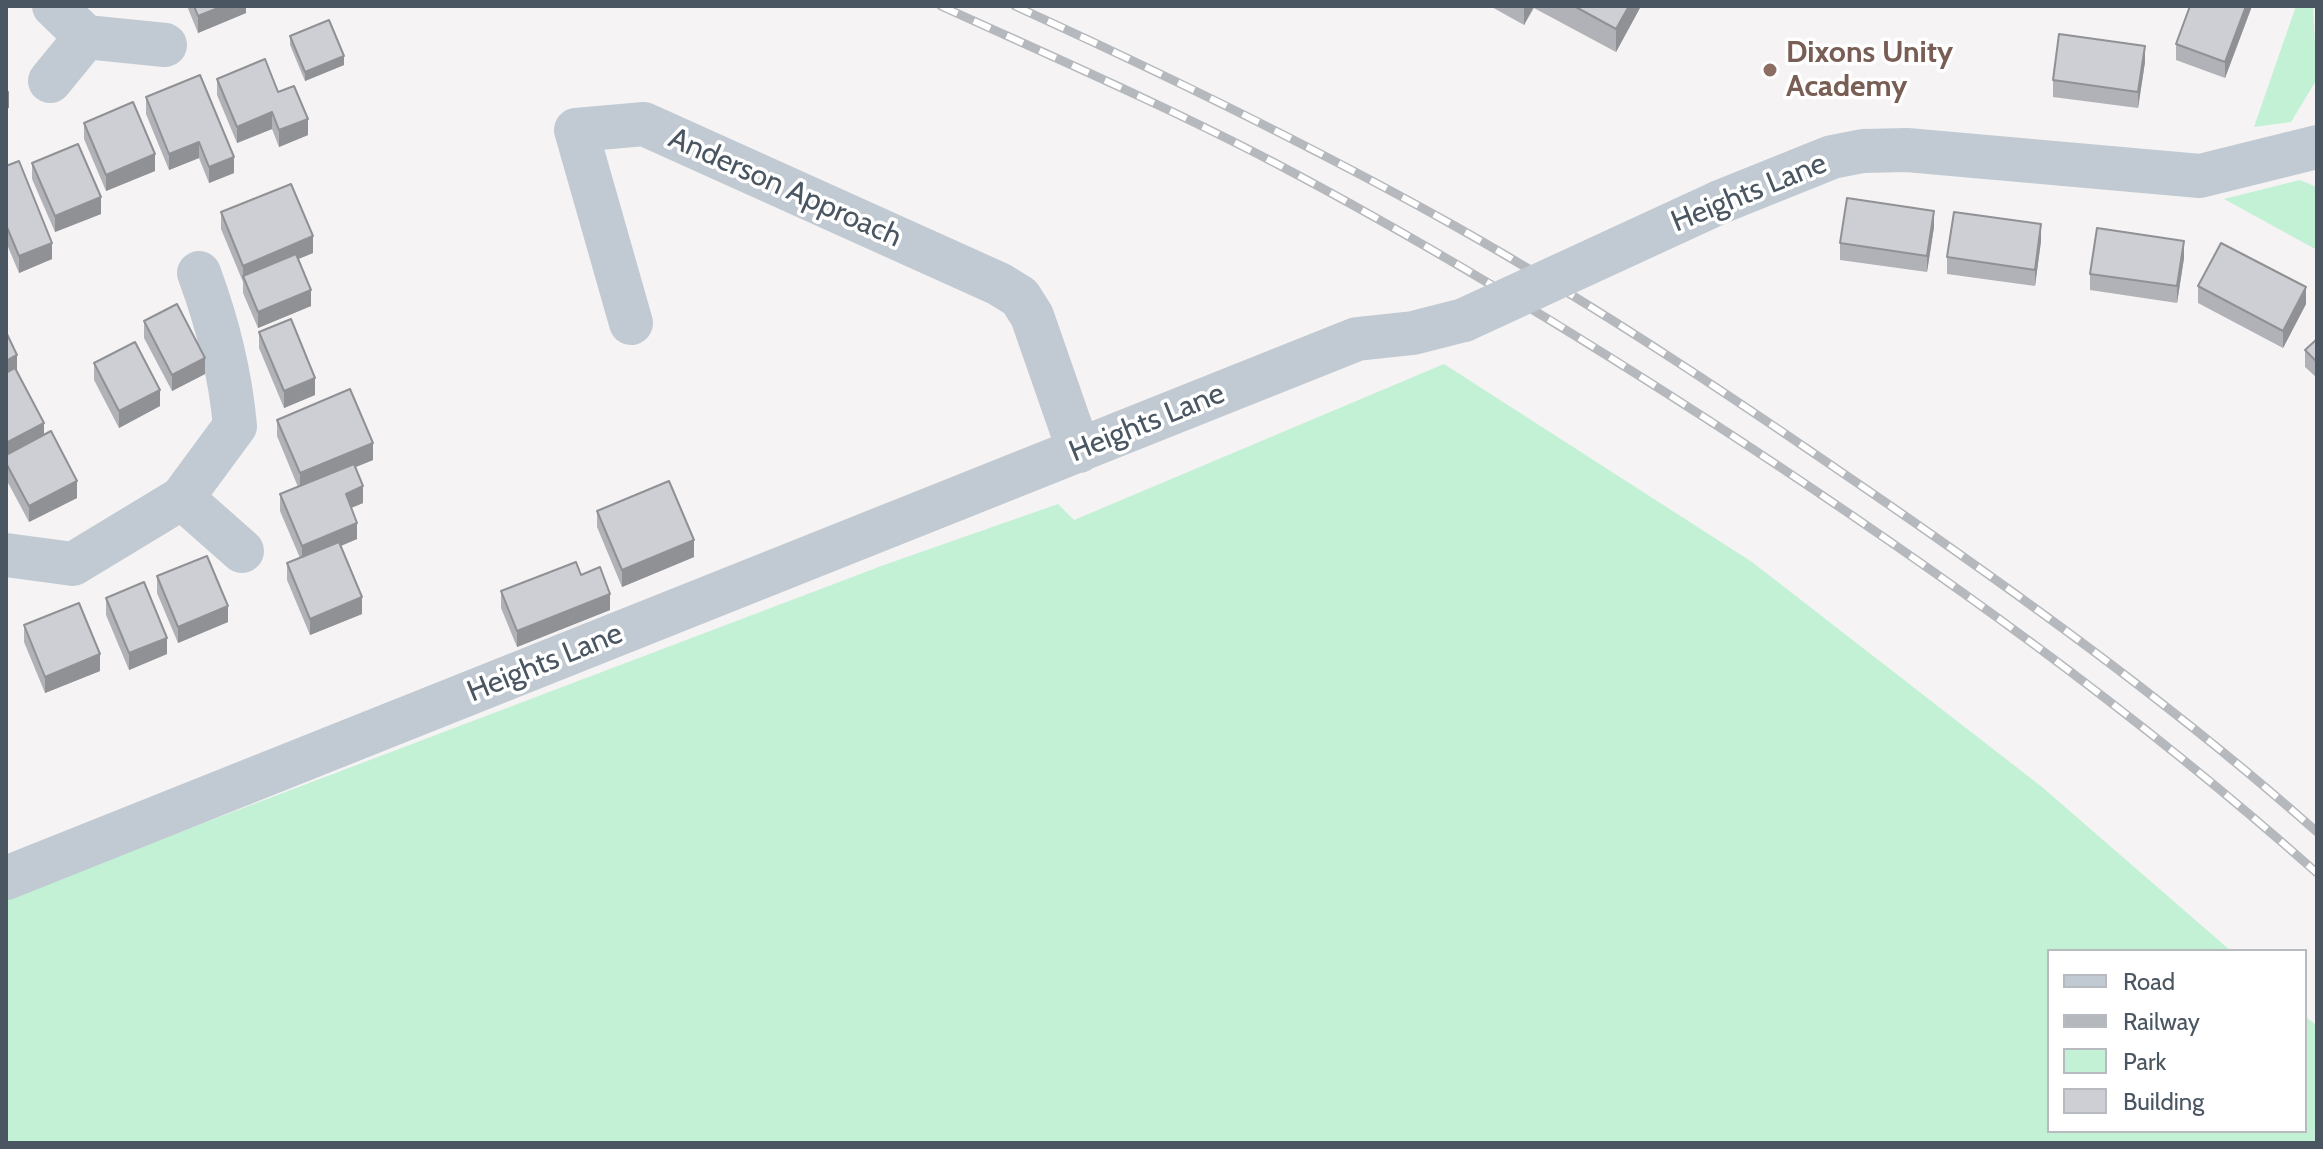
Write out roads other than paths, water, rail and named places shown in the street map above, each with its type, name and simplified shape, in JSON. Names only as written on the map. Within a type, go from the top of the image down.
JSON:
[{"type":"street","points":[[54,6],[86,37],[165,45]]},
{"type":"street","points":[[50,81],[86,37]]},
{"type":"street","name":"Anderson Approach","points":[[631,323],[576,130],[644,124],[999,284],[1020,297],[1032,316],[1079,451]]},
{"type":"street","name":"Heights Lane","points":[[6,878],[1357,339],[1413,333],[1464,320],[1720,202],[1832,157],[1863,151],[1907,150],[2200,176],[2317,147]]},
{"type":"street","points":[[6,555],[73,564],[182,498],[235,426],[231,380],[220,330],[199,273]]},
{"type":"street","points":[[182,498],[242,551]]},
{"type":"railway","points":[[941,6],[1151,102],[1275,163],[1450,260],[1621,364],[1809,486],[2033,644],[2178,755],[2317,873]]},
{"type":"railway","points":[[1015,6],[1291,138],[1453,225],[1623,327],[1844,474],[2059,626],[2164,705],[2317,832]]},
{"type":"place","name":"Dixons Unity Academy","points":[[1770,70]]}]
